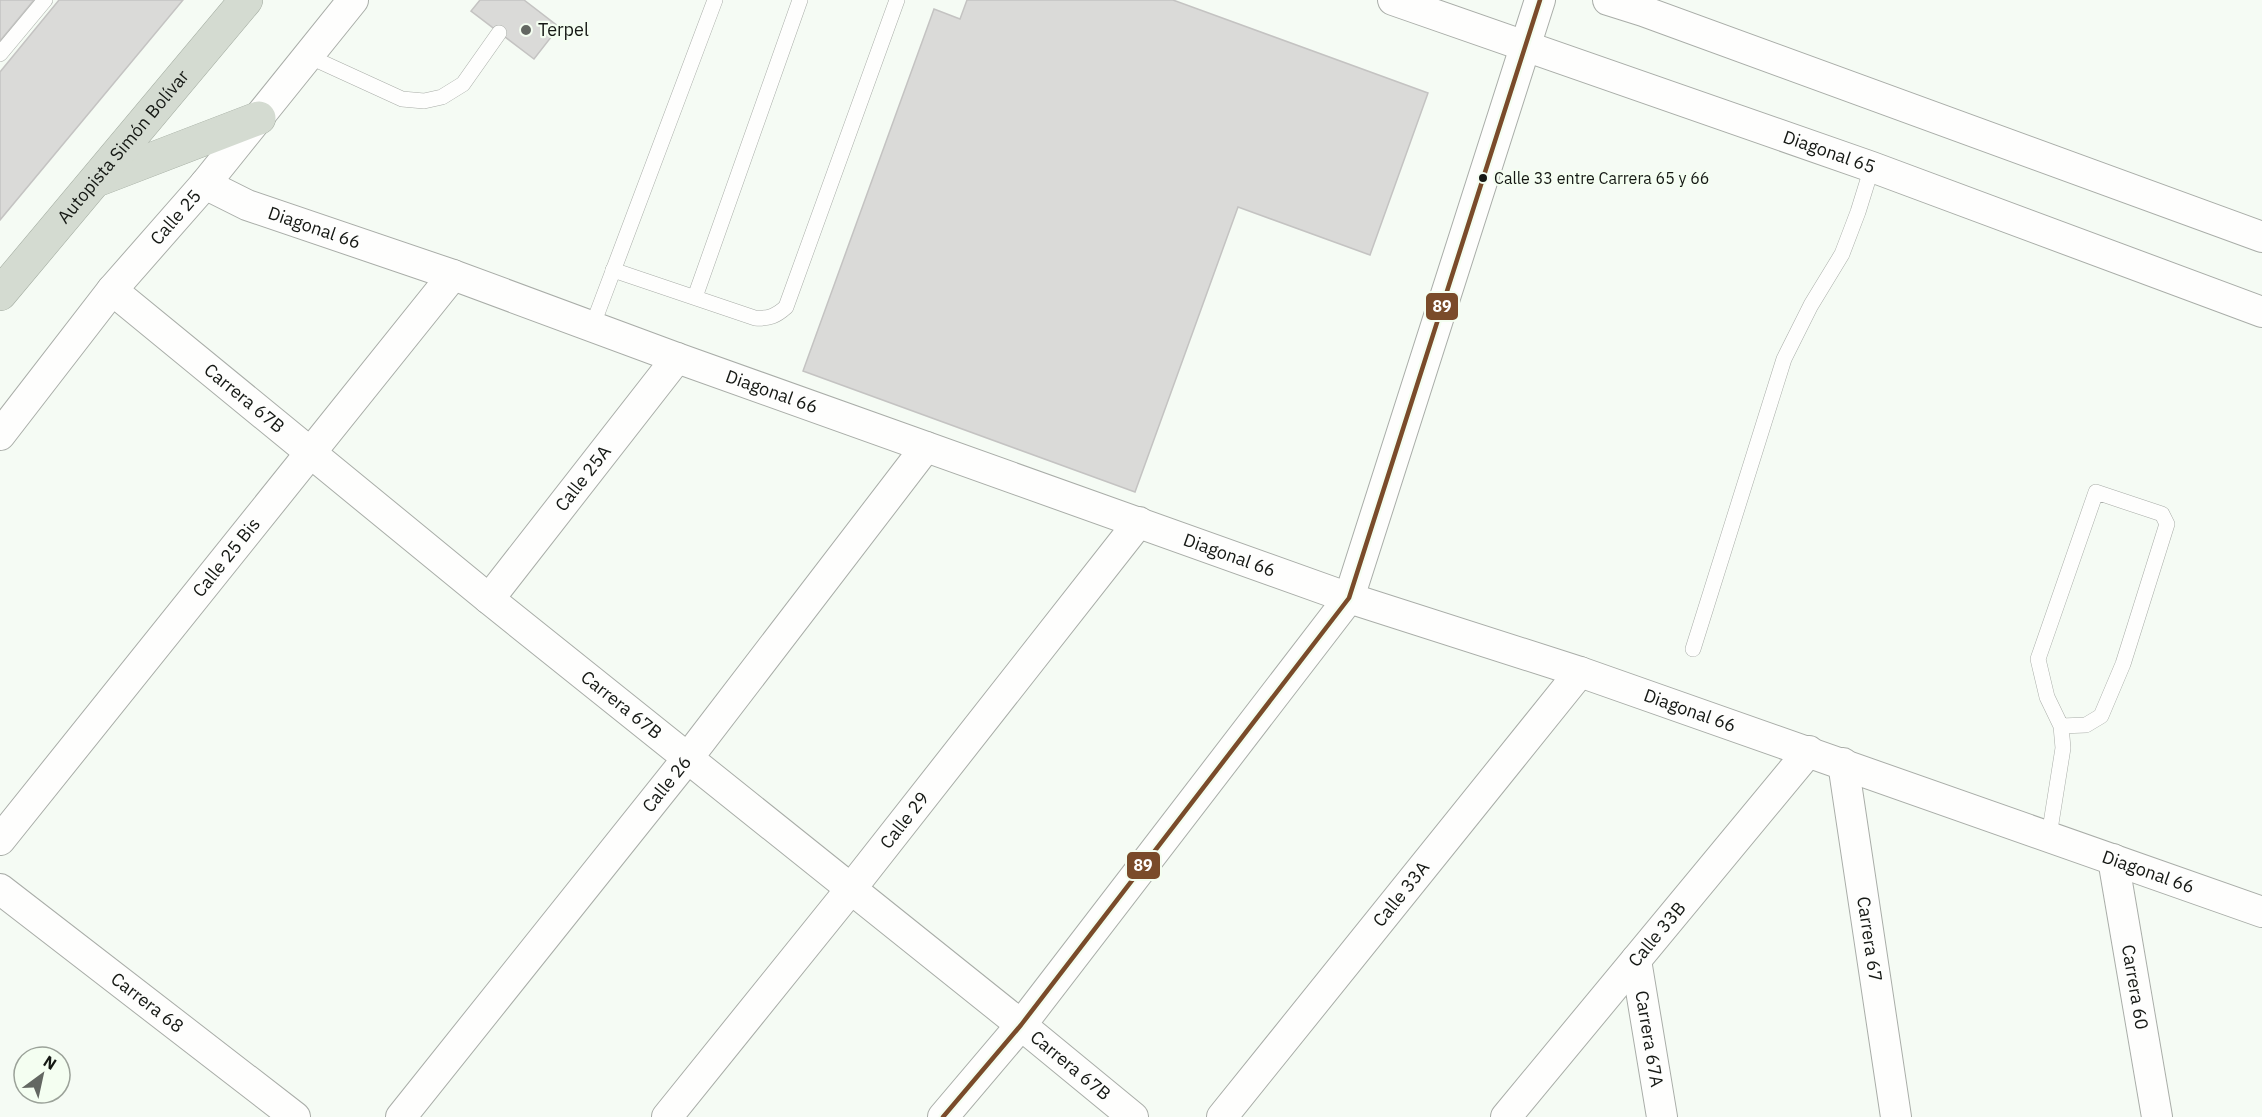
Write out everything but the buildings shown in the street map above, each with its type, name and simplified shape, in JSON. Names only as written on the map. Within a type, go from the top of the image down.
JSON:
[{"type":"highway","name":"Autopista Simón Bolívar","points":[[0,294],[246,0]]},
{"type":"highway","points":[[98,179],[259,118]]},
{"type":"street","name":"Calle 25","points":[[0,435],[112,290],[205,184],[353,0]]},
{"type":"street","name":"Diagonal 65","points":[[1394,0],[1872,167],[2262,312]]},
{"type":"street","points":[[1439,16],[1461,9],[1465,0]]},
{"type":"street","points":[[943,1117],[1020,1024],[1349,598],[1540,0]]},
{"type":"street","points":[[1608,0],[1645,5],[2262,237]]},
{"type":"street","name":"Diagonal 66","points":[[205,184],[247,206],[453,275],[677,358],[1349,598],[1580,672],[2262,912]]},
{"type":"street","name":"Calle 25 Bis","points":[[0,840],[453,275]]},
{"type":"street","name":"Carrera 67B","points":[[112,290],[489,599],[1133,1117]]},
{"type":"street","name":"Calle 25A","points":[[489,599],[677,358]]},
{"type":"street","name":"Calle 26","points":[[401,1117],[687,759],[926,447]]},
{"type":"street","name":"Calle 29","points":[[667,1117],[850,890],[1139,522]]},
{"type":"street","name":"Calle 33A","points":[[1222,1117],[1580,672]]},
{"type":"street","name":"Calle 33B","points":[[1506,1117],[1809,751]]},
{"type":"street","name":"Carrera 67","points":[[1844,763],[1896,1117]]},
{"type":"street","name":"Carrera 60","points":[[2113,859],[2157,1117]]},
{"type":"street","name":"Carrera 68","points":[[0,889],[295,1117]]},
{"type":"street","name":"Carrera 67A","points":[[1636,960],[1662,1117]]},
{"type":"lane","points":[[0,54],[45,0]]},
{"type":"lane","points":[[592,327],[715,0]]},
{"type":"lane","points":[[695,297],[800,0]]},
{"type":"lane","points":[[613,270],[755,318],[765,319],[777,316],[786,307],[897,0]]},
{"type":"lane","points":[[308,56],[402,99],[424,101],[442,97],[463,84],[499,33]]},
{"type":"lane","points":[[1693,649],[1784,359],[1811,305],[1842,254],[1872,167]]},
{"type":"lane","points":[[2049,836],[2063,748],[2061,726],[2047,697],[2038,659],[2096,492],[2162,514],[2167,524],[2123,664],[2101,716],[2086,725],[2061,726]]},
{"type":"transit line","name":"89","points":[[943,1117],[1021,1025],[1349,598],[1540,0]]},
{"type":"place","name":"Terpel","points":[[526,30]]},
{"type":"place","name":"Calle 33 entre Carrera 65 y 66","points":[[1483,178]]}]
